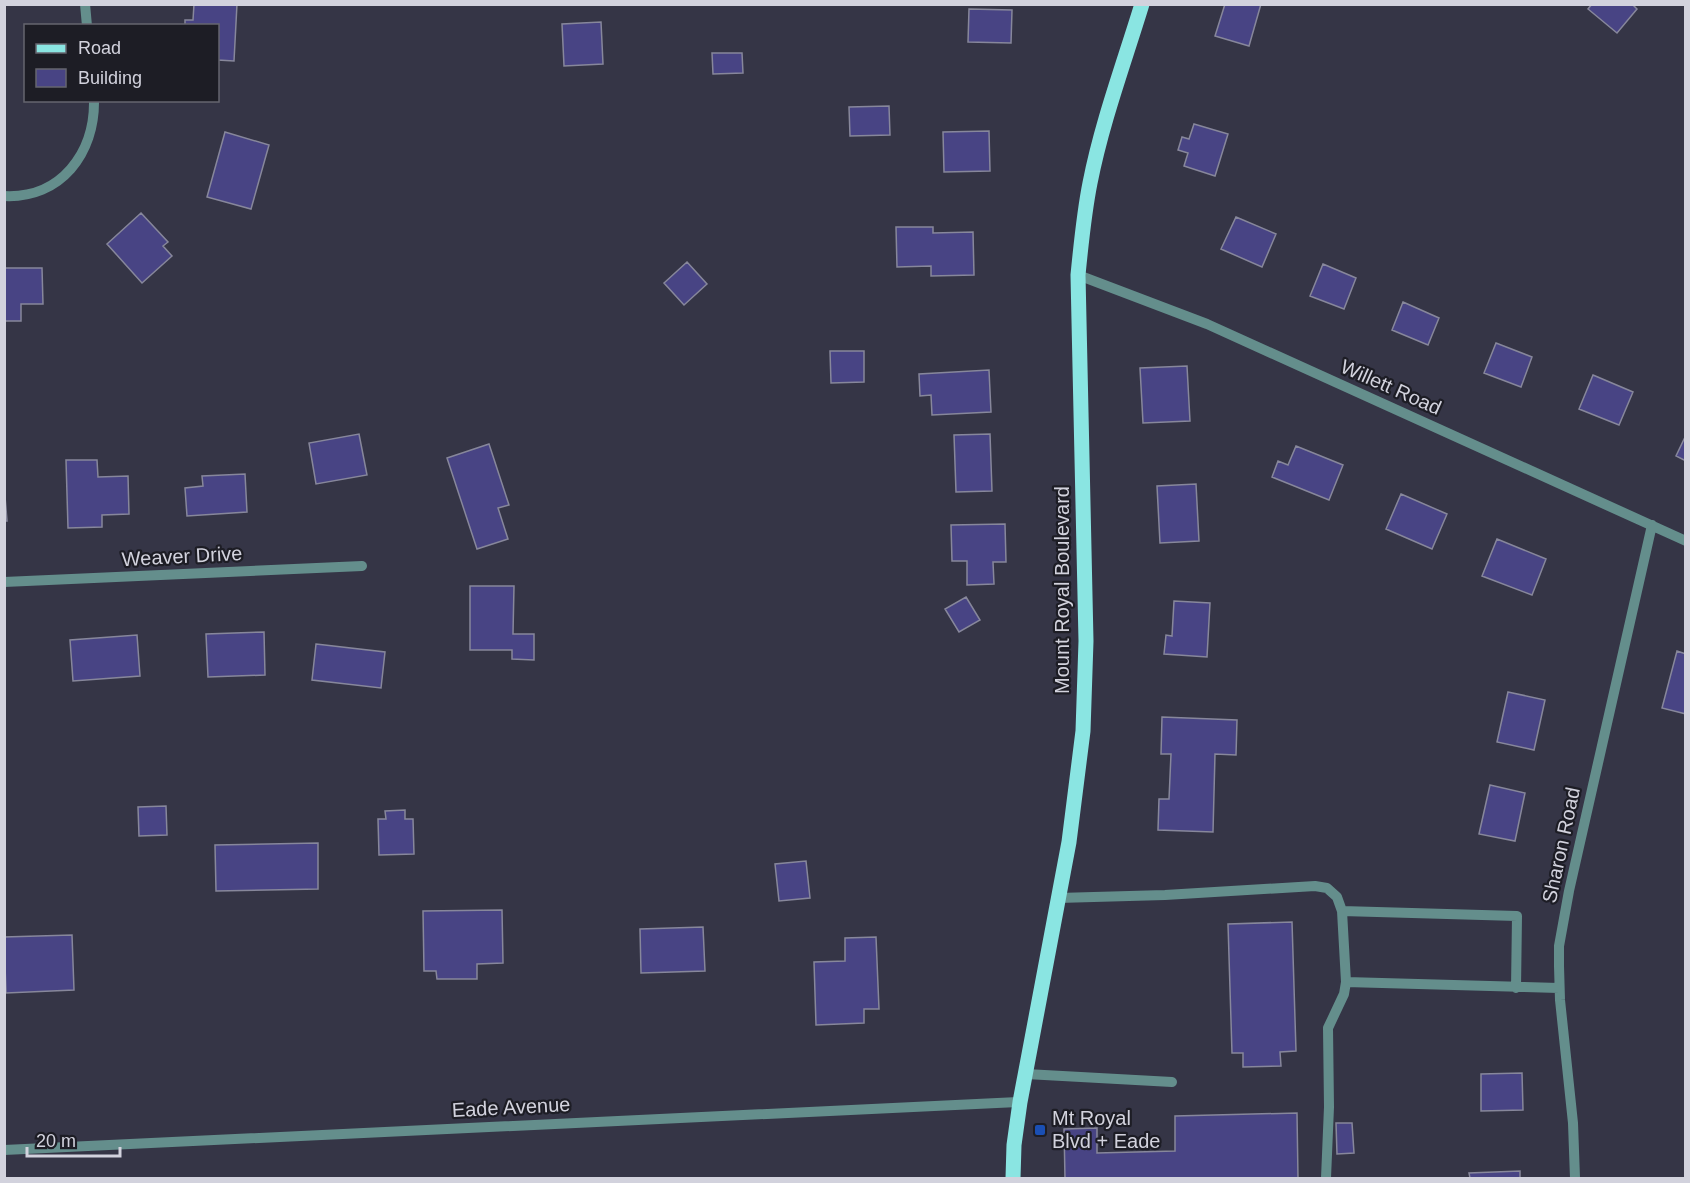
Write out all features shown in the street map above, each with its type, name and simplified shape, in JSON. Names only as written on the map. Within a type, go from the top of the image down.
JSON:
[{"type":"main road","name":"Mount Royal Boulevard","points":[[1012,1179],[1020,1102],[1069,842],[1083,731],[1086,641],[1078,275],[1083,228],[1090,180],[1142,4]]},
{"type":"street","points":[[85,4],[87,24]]},
{"type":"street","points":[[4,196],[28,195],[61,180],[73,167],[91,136],[94,102]]},
{"type":"street","name":"Willett Road","points":[[1078,275],[1207,324],[1686,541]]},
{"type":"street","name":"Sharon Road","points":[[1575,1179],[1573,1123],[1559,988],[1559,946],[1569,891],[1652,525]]},
{"type":"street","name":"Weaver Drive","points":[[4,582],[362,566]]},
{"type":"street","points":[[1058,898],[1165,895],[1315,886],[1327,888],[1337,897],[1342,911],[1346,982],[1344,994],[1328,1028],[1329,1107],[1326,1179]]},
{"type":"street","points":[[1342,911],[1517,916],[1516,988]]},
{"type":"street","points":[[1346,982],[1559,988]]},
{"type":"street","points":[[1026,1074],[1172,1082]]},
{"type":"street","name":"Eade Avenue","points":[[4,1150],[1020,1102]]},
{"type":"building","points":[[194,4],[237,4],[234,61],[219,60],[219,24],[185,24],[185,20],[193,20]]},
{"type":"building","points":[[1225,4],[1261,4],[1249,46],[1215,36]]},
{"type":"building","points":[[1592,4],[1632,4],[1637,9],[1617,33],[1588,9]]},
{"type":"building","points":[[969,9],[1012,10],[1011,43],[968,42]]},
{"type":"building","points":[[601,22],[603,64],[564,66],[562,24]]},
{"type":"building","points":[[712,53],[742,53],[743,73],[713,74]]},
{"type":"building","points":[[889,106],[890,135],[850,136],[849,107]]},
{"type":"building","points":[[1194,124],[1228,134],[1215,176],[1184,166],[1188,153],[1178,150],[1182,137],[1189,139]]},
{"type":"building","points":[[989,131],[990,171],[944,172],[943,132]]},
{"type":"building","points":[[225,132],[269,145],[251,209],[207,197]]},
{"type":"building","points":[[141,213],[168,242],[163,246],[172,256],[142,283],[107,244]]},
{"type":"building","points":[[1236,217],[1276,234],[1262,267],[1221,249]]},
{"type":"building","points":[[896,227],[933,227],[933,233],[973,232],[974,275],[931,276],[931,266],[897,267]]},
{"type":"building","points":[[687,262],[707,284],[684,305],[664,283]]},
{"type":"building","points":[[1323,264],[1356,278],[1344,309],[1310,296]]},
{"type":"building","points":[[4,268],[42,268],[43,304],[21,304],[21,321],[4,321]]},
{"type":"building","points":[[1403,302],[1439,318],[1428,345],[1392,330]]},
{"type":"building","points":[[1496,343],[1532,357],[1521,387],[1484,373]]},
{"type":"building","points":[[830,351],[864,351],[864,382],[831,383]]},
{"type":"building","points":[[1187,366],[1190,421],[1143,423],[1140,368]]},
{"type":"building","points":[[989,370],[991,412],[932,415],[931,395],[920,396],[919,374]]},
{"type":"building","points":[[1593,375],[1633,392],[1619,425],[1579,409]]},
{"type":"building","points":[[359,434],[367,475],[316,484],[309,443]]},
{"type":"building","points":[[990,434],[992,491],[956,492],[954,435]]},
{"type":"building","points":[[1686,435],[1686,461],[1676,456]]},
{"type":"building","points":[[489,444],[509,505],[498,508],[508,539],[477,549],[447,458]]},
{"type":"building","points":[[1296,446],[1343,465],[1329,500],[1272,477],[1278,461],[1288,465]]},
{"type":"building","points":[[66,460],[97,460],[98,477],[128,476],[129,514],[102,515],[102,527],[68,528]]},
{"type":"building","points":[[245,474],[247,512],[187,516],[185,488],[203,486],[202,476]]},
{"type":"building","points":[[4,484],[7,521],[4,521]]},
{"type":"building","points":[[1196,484],[1199,541],[1160,543],[1157,486]]},
{"type":"building","points":[[1401,494],[1447,514],[1432,549],[1386,529]]},
{"type":"building","points":[[1005,524],[1006,562],[993,562],[994,584],[967,585],[967,561],[952,561],[951,525]]},
{"type":"building","points":[[1497,539],[1546,559],[1532,595],[1482,576]]},
{"type":"building","points":[[470,586],[514,586],[513,634],[534,634],[534,660],[512,659],[512,650],[470,650]]},
{"type":"building","points":[[966,597],[980,620],[959,632],[945,609]]},
{"type":"building","points":[[1174,601],[1210,603],[1207,657],[1164,654],[1166,635],[1172,636]]},
{"type":"building","points":[[264,632],[265,675],[208,677],[206,634]]},
{"type":"building","points":[[137,635],[140,676],[73,681],[70,640]]},
{"type":"building","points":[[316,644],[385,652],[381,688],[312,680]]},
{"type":"building","points":[[1677,651],[1686,654],[1686,714],[1662,708]]},
{"type":"building","points":[[1508,692],[1545,700],[1534,750],[1497,742]]},
{"type":"building","points":[[1162,717],[1237,720],[1236,755],[1215,754],[1213,832],[1158,830],[1159,799],[1169,799],[1171,754],[1161,754]]},
{"type":"building","points":[[1490,785],[1525,793],[1515,841],[1479,834]]},
{"type":"building","points":[[166,806],[167,835],[139,836],[138,807]]},
{"type":"building","points":[[405,810],[405,819],[413,819],[414,854],[379,855],[378,819],[386,819],[385,811]]},
{"type":"building","points":[[318,843],[318,889],[216,891],[215,845]]},
{"type":"building","points":[[806,861],[810,898],[779,901],[775,864]]},
{"type":"building","points":[[502,910],[503,963],[477,964],[477,979],[437,979],[436,971],[424,971],[423,911]]},
{"type":"building","points":[[1292,922],[1296,1051],[1280,1052],[1281,1066],[1243,1067],[1243,1053],[1232,1053],[1228,924]]},
{"type":"building","points":[[703,927],[705,971],[641,973],[640,929]]},
{"type":"building","points":[[72,935],[74,990],[6,993],[4,937]]},
{"type":"building","points":[[876,937],[879,1009],[864,1009],[864,1023],[816,1025],[814,962],[845,961],[845,938]]},
{"type":"building","points":[[1522,1073],[1523,1110],[1481,1111],[1481,1074]]},
{"type":"building","points":[[1297,1113],[1298,1178],[1065,1178],[1064,1129],[1097,1128],[1097,1153],[1175,1151],[1175,1116]]},
{"type":"building","points":[[1336,1123],[1352,1123],[1354,1153],[1337,1154]]},
{"type":"building","points":[[1520,1171],[1520,1178],[1470,1178],[1469,1173]]},
{"type":"place","name":"Mt Royal Blvd + Eade","points":[[1040,1130]]}]
